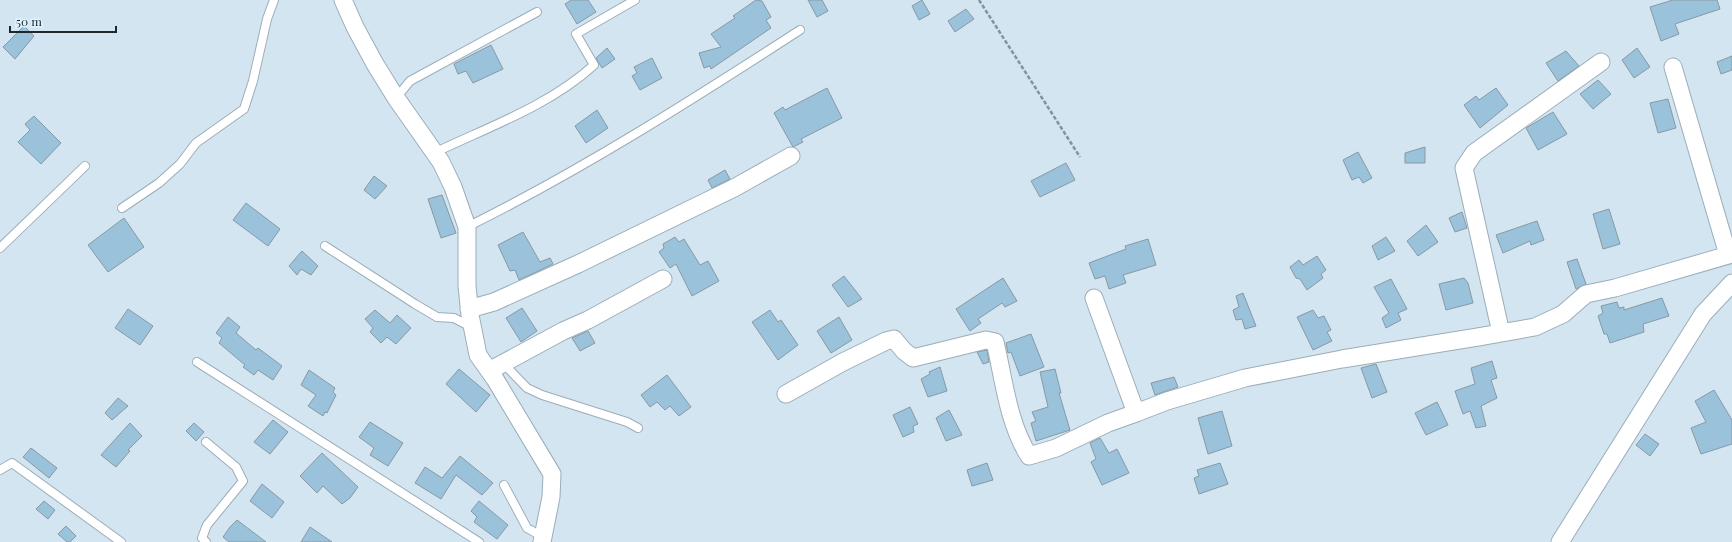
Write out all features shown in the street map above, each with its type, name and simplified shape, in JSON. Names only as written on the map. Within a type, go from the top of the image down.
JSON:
[{"type":"street","points":[[343,0],[355,27],[396,98],[441,162],[453,187],[467,227],[467,286],[469,309],[478,356],[496,367],[527,430],[552,474],[551,497],[542,539]]},
{"type":"street","points":[[1501,333],[1464,168],[1474,153],[1601,62]]},
{"type":"street","points":[[786,394],[844,362],[894,338],[904,351],[913,358],[986,340],[995,342],[1002,381],[1020,442],[1030,456],[1056,448],[1108,423],[1136,412],[1167,401],[1245,378],[1342,359],[1535,327],[1563,314],[1586,294],[1615,288],[1730,254],[1673,67]]},
{"type":"street","points":[[469,309],[494,302],[578,264],[734,188],[791,156]]},
{"type":"street","points":[[496,367],[563,330],[588,320],[663,279]]},
{"type":"street","points":[[1560,542],[1703,314],[1732,283]]},
{"type":"street","points":[[1094,298],[1136,412]]},
{"type":"lane","points":[[122,208],[159,183],[180,164],[196,143],[244,108],[253,81],[267,18],[274,0]]},
{"type":"lane","points":[[434,153],[522,112],[562,89],[585,73],[594,65],[576,34],[635,0]]},
{"type":"lane","points":[[396,98],[410,81],[537,12]]},
{"type":"lane","points":[[467,227],[529,196],[620,143],[800,30]]},
{"type":"lane","points":[[0,248],[85,166]]},
{"type":"lane","points":[[324,246],[426,311],[437,317],[454,318],[472,327]]},
{"type":"lane","points":[[197,362],[479,542]]},
{"type":"lane","points":[[496,367],[542,395],[627,422],[638,428]]},
{"type":"lane","points":[[206,442],[236,467],[243,481],[207,525],[202,538],[206,542]]},
{"type":"lane","points":[[0,470],[12,463],[121,542]]},
{"type":"lane","points":[[504,485],[527,528],[542,539]]},
{"type":"path","points":[[979,0],[1080,156]]},
{"type":"building","points":[[571,0],[588,0],[596,12],[577,24],[565,4]]},
{"type":"building","points":[[756,0],[762,1],[771,17],[766,20],[771,28],[711,69],[710,66],[704,68],[699,53],[721,47],[711,34],[735,18],[733,16]]},
{"type":"building","points":[[808,0],[822,0],[828,11],[817,17]]},
{"type":"building","points":[[922,0],[930,14],[919,20],[912,6]]},
{"type":"building","points":[[1673,0],[1717,0],[1720,9],[1675,24],[1679,34],[1661,41],[1650,7]]},
{"type":"building","points":[[966,9],[974,19],[955,32],[948,21]]},
{"type":"building","points":[[24,26],[34,36],[15,59],[3,47]]},
{"type":"building","points":[[491,45],[503,69],[473,83],[466,71],[458,74],[454,64]]},
{"type":"building","points":[[607,48],[615,59],[602,68],[596,58]]},
{"type":"building","points":[[1637,48],[1650,67],[1634,78],[1622,60]]},
{"type":"building","points":[[1566,51],[1579,66],[1558,81],[1546,63]]},
{"type":"building","points":[[1732,56],[1732,70],[1721,74],[1717,62]]},
{"type":"building","points":[[652,58],[662,78],[640,90],[632,76],[637,73],[634,67]]},
{"type":"building","points":[[1598,80],[1611,94],[1593,109],[1580,94]]},
{"type":"building","points":[[827,88],[842,118],[801,139],[803,142],[793,147],[774,113],[783,107],[785,110]]},
{"type":"building","points":[[1496,88],[1508,105],[1480,128],[1464,105],[1476,96],[1479,100]]},
{"type":"building","points":[[1668,99],[1676,128],[1658,133],[1650,103]]},
{"type":"building","points":[[597,110],[608,128],[586,143],[575,126]]},
{"type":"building","points":[[1553,112],[1567,134],[1538,150],[1526,128]]},
{"type":"building","points":[[34,116],[61,143],[41,164],[18,142],[30,130],[25,124]]},
{"type":"building","points":[[1425,147],[1425,163],[1405,163],[1405,153]]},
{"type":"building","points":[[1358,152],[1372,178],[1363,183],[1359,177],[1352,180],[1343,160]]},
{"type":"building","points":[[1066,163],[1075,180],[1040,197],[1031,181]]},
{"type":"building","points":[[725,170],[730,179],[712,188],[708,180]]},
{"type":"building","points":[[374,176],[387,186],[375,199],[364,190]]},
{"type":"building","points":[[442,195],[456,233],[441,238],[428,199]]},
{"type":"building","points":[[246,203],[280,229],[268,246],[233,220]]},
{"type":"building","points":[[1609,209],[1620,244],[1603,249],[1593,214]]},
{"type":"building","points":[[1462,212],[1467,228],[1455,232],[1449,218]]},
{"type":"building","points":[[124,218],[144,247],[108,272],[88,245]]},
{"type":"building","points":[[1537,221],[1544,240],[1531,245],[1530,241],[1503,253],[1496,235]]},
{"type":"building","points":[[1426,225],[1438,242],[1418,256],[1407,241]]},
{"type":"building","points":[[523,232],[540,262],[550,258],[553,264],[519,280],[515,270],[510,271],[498,245]]},
{"type":"building","points":[[675,237],[679,242],[684,239],[700,265],[708,261],[719,281],[692,296],[676,264],[670,268],[659,252],[664,248],[663,244]]},
{"type":"building","points":[[1386,237],[1395,251],[1378,260],[1372,246]]},
{"type":"building","points":[[1148,239],[1156,265],[1123,275],[1126,283],[1109,289],[1105,276],[1095,279],[1089,263],[1126,249],[1125,246]]},
{"type":"building","points":[[302,251],[318,266],[311,275],[301,269],[297,275],[289,266]]},
{"type":"building","points":[[1317,256],[1326,270],[1321,274],[1323,278],[1307,290],[1300,279],[1296,278],[1290,267],[1299,260],[1303,265]]},
{"type":"building","points":[[1577,259],[1586,284],[1576,289],[1567,262]]},
{"type":"building","points":[[844,276],[862,299],[848,307],[832,285]]},
{"type":"building","points":[[1003,278],[1017,301],[1005,307],[1002,303],[978,319],[981,323],[970,331],[956,309]]},
{"type":"building","points":[[1464,278],[1468,283],[1473,303],[1446,310],[1439,284]]},
{"type":"building","points":[[1391,279],[1407,309],[1398,313],[1401,320],[1386,328],[1382,318],[1389,313],[1374,287]]},
{"type":"building","points":[[1243,293],[1256,326],[1245,329],[1242,319],[1236,320],[1233,310],[1239,307],[1236,296]]},
{"type":"building","points":[[1662,298],[1669,316],[1643,324],[1644,332],[1610,343],[1607,334],[1604,334],[1598,316],[1603,313],[1601,306],[1617,302],[1619,308],[1624,307],[1624,310]]},
{"type":"building","points":[[522,308],[537,331],[521,342],[506,318]]},
{"type":"building","points":[[128,309],[153,326],[140,345],[115,328]]},
{"type":"building","points":[[375,310],[390,323],[397,315],[411,328],[396,344],[387,337],[381,343],[370,332],[373,328],[365,319]]},
{"type":"building","points":[[770,310],[778,322],[781,320],[798,345],[778,360],[752,322]]},
{"type":"building","points":[[1313,310],[1318,318],[1324,316],[1331,330],[1327,332],[1332,341],[1313,350],[1297,317]]},
{"type":"building","points":[[228,317],[240,327],[236,333],[256,350],[258,348],[282,366],[273,380],[258,370],[254,375],[243,367],[245,365],[219,343],[222,338],[216,333]]},
{"type":"building","points":[[839,317],[852,340],[831,353],[817,331]]},
{"type":"building","points":[[588,331],[595,343],[580,351],[572,338]]},
{"type":"building","points":[[1031,334],[1044,367],[1020,376],[1011,352],[1008,353],[1006,343]]},
{"type":"building","points":[[987,350],[989,362],[983,364],[977,352]]},
{"type":"building","points":[[1492,361],[1497,378],[1491,380],[1497,398],[1481,406],[1486,426],[1476,428],[1470,411],[1463,414],[1455,391],[1475,384],[1471,368]]},
{"type":"building","points":[[1376,364],[1387,392],[1372,398],[1361,368]]},
{"type":"building","points":[[940,367],[947,391],[928,397],[921,379],[930,374],[929,372]]},
{"type":"building","points":[[459,369],[490,395],[476,412],[446,384]]},
{"type":"building","points":[[1055,369],[1061,393],[1059,393],[1070,430],[1036,441],[1031,423],[1036,421],[1032,412],[1048,407],[1040,372]]},
{"type":"building","points":[[309,370],[335,388],[333,392],[336,395],[327,413],[325,412],[323,416],[308,406],[316,395],[301,385]]},
{"type":"building","points":[[667,375],[691,407],[679,416],[670,406],[665,410],[657,402],[650,407],[641,395]]},
{"type":"building","points":[[1174,377],[1178,387],[1155,395],[1151,383]]},
{"type":"building","points":[[1714,390],[1732,420],[1732,444],[1701,454],[1691,428],[1706,422],[1695,401]]},
{"type":"building","points":[[118,398],[128,406],[112,420],[105,413]]},
{"type":"building","points":[[1437,402],[1448,425],[1426,435],[1415,413]]},
{"type":"building","points":[[910,407],[918,424],[913,426],[914,432],[903,437],[893,415]]},
{"type":"building","points":[[949,410],[962,435],[946,441],[936,418]]},
{"type":"building","points":[[1222,411],[1232,446],[1208,454],[1198,418]]},
{"type":"building","points":[[273,420],[288,432],[270,454],[254,442]]},
{"type":"building","points":[[370,422],[403,443],[388,466],[370,455],[374,448],[359,437]]},
{"type":"building","points":[[130,423],[142,436],[128,450],[130,451],[116,467],[101,455]]},
{"type":"building","points":[[194,423],[204,432],[196,441],[186,431]]},
{"type":"building","points":[[1645,434],[1659,444],[1650,456],[1636,445]]},
{"type":"building","points":[[1100,438],[1109,453],[1117,449],[1129,473],[1102,485],[1091,462],[1096,459],[1090,443]]},
{"type":"building","points":[[31,448],[57,468],[49,478],[23,457]]},
{"type":"building","points":[[322,453],[358,487],[350,498],[342,504],[323,486],[317,493],[300,476]]},
{"type":"building","points":[[460,456],[493,483],[482,495],[456,475],[441,499],[415,483],[425,467],[442,478]]},
{"type":"building","points":[[987,463],[993,480],[972,486],[967,470]]},
{"type":"building","points":[[1220,463],[1228,484],[1199,494],[1194,478],[1199,476],[1197,470]]},
{"type":"building","points":[[262,484],[284,502],[272,518],[250,501]]},
{"type":"building","points":[[44,501],[55,510],[48,519],[36,509]]},
{"type":"building","points":[[479,501],[508,525],[497,539],[474,522],[477,517],[471,511]]},
{"type":"building","points":[[237,520],[266,542],[229,542],[223,537]]},
{"type":"building","points":[[66,526],[76,536],[70,542],[67,542],[58,534]]},
{"type":"building","points":[[310,527],[332,542],[301,542]]}]
